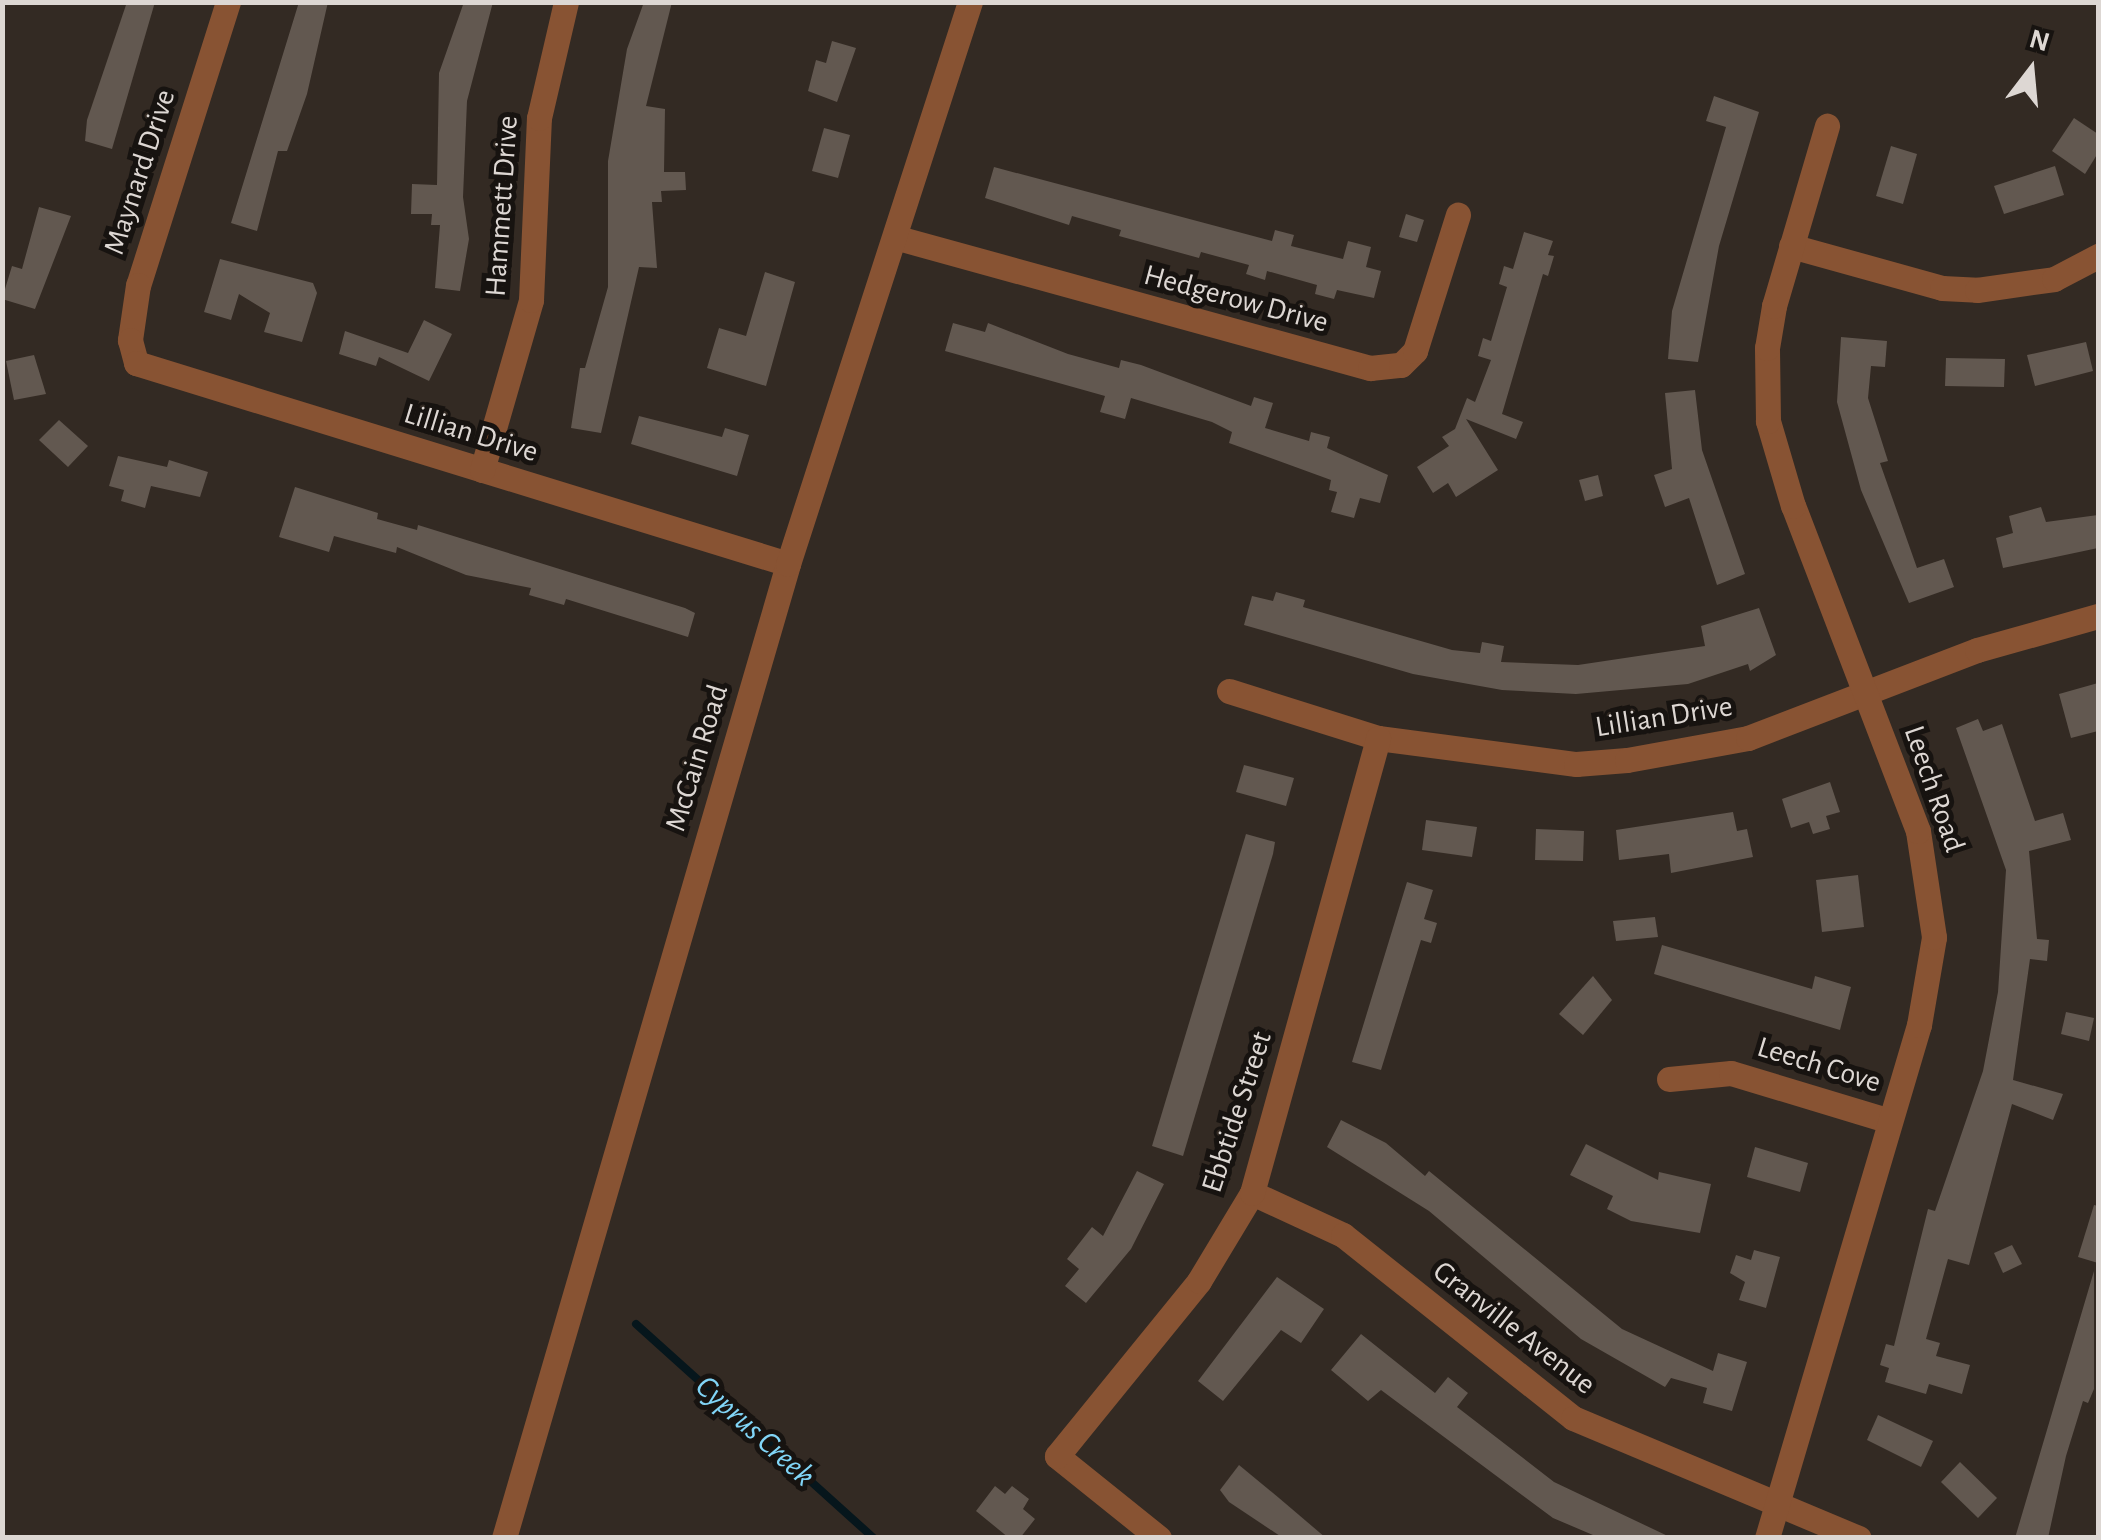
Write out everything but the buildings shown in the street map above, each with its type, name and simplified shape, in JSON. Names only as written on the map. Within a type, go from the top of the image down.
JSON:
[{"type":"street","name":"Maynard Drive","points":[[136,363],[130,340],[138,285],[228,2]]},
{"type":"street","name":"Hammett Drive","points":[[482,470],[531,300],[539,118],[566,2]]},
{"type":"street","name":"McCain Road","points":[[504,1538],[788,564],[898,238],[970,2]]},
{"type":"street","name":"Leech Road","points":[[1766,1538],[1925,1002],[1933,911],[1918,831],[1793,506],[1768,421],[1766,348],[1827,126]]},
{"type":"street","name":"Hedgerow Drive","points":[[898,238],[1370,368],[1401,365],[1415,351],[1458,214]]},
{"type":"street","points":[[1791,246],[1942,288],[1978,290],[2035,284],[2098,256]]},
{"type":"street","name":"Lillian Drive","points":[[136,363],[788,564]]},
{"type":"street","name":"Lillian Drive","points":[[1228,691],[1378,738],[1576,764],[1628,760],[1748,738],[1978,650],[2098,616]]},
{"type":"street","name":"Ebbtide Street","points":[[1159,1538],[1057,1456],[1199,1281],[1252,1193],[1378,738]]},
{"type":"street","name":"Leech Cove","points":[[1669,1079],[1731,1073],[1890,1121]]},
{"type":"street","name":"Granville Avenue","points":[[1252,1193],[1343,1235],[1574,1418],[1860,1538]]},
{"type":"waterway","name":"Cyprus Creek","points":[[636,1324],[874,1538]]}]
